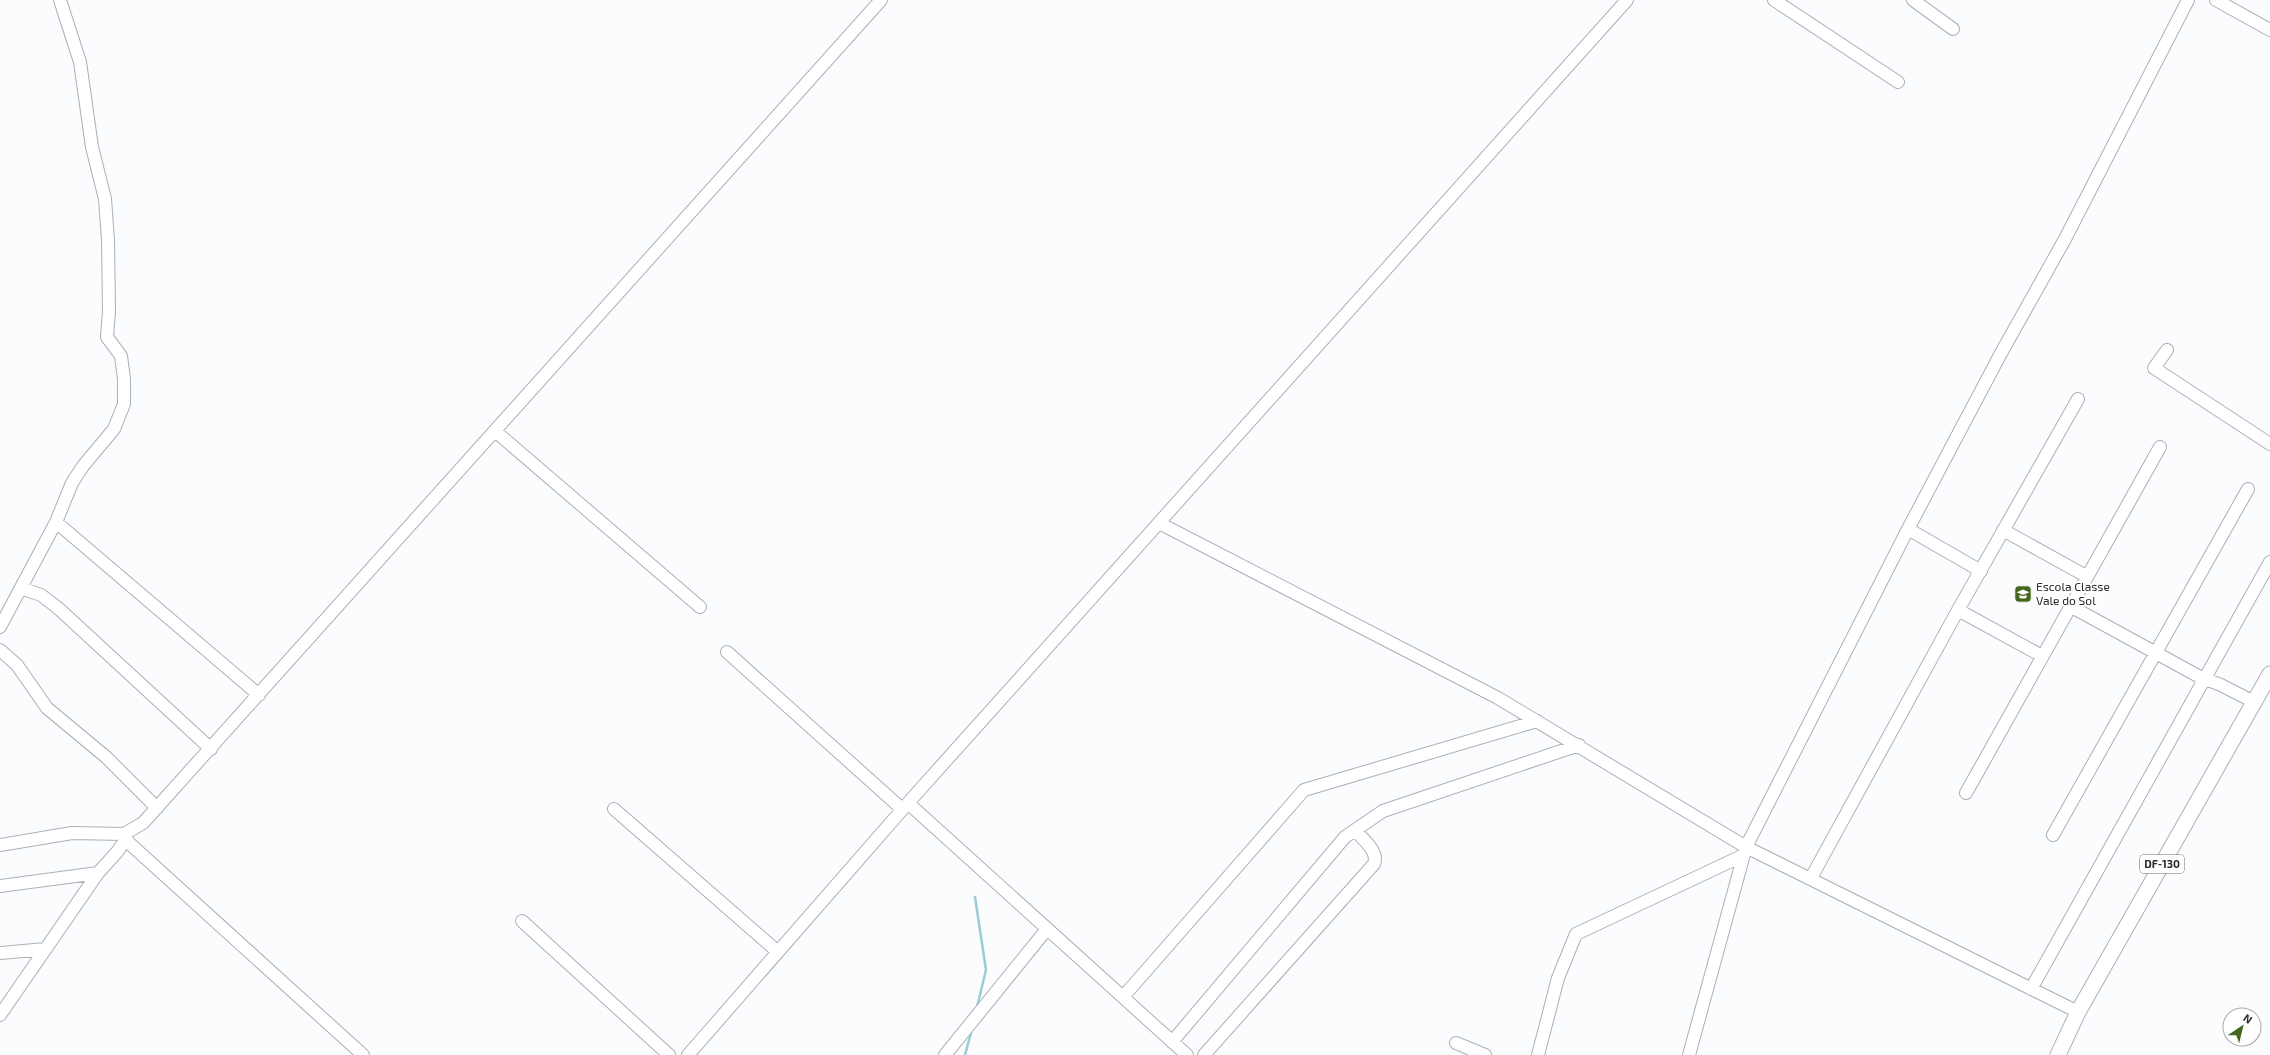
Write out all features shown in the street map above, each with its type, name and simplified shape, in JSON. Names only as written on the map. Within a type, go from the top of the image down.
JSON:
[{"type":"main road","name":"DF-130","points":[[2058,1055],[2078,1012],[2270,674]]},
{"type":"street","points":[[0,627],[56,522],[72,483],[83,466],[114,429],[121,415],[124,404],[124,379],[121,356],[107,337],[110,311],[105,199],[92,147],[80,62],[60,0]]},
{"type":"street","points":[[0,1015],[98,873],[118,852],[125,836],[143,823],[158,808],[881,0]]},
{"type":"street","points":[[688,1055],[905,806],[1626,0]]},
{"type":"street","points":[[1774,0],[1898,82]]},
{"type":"street","points":[[1913,0],[1953,29]]},
{"type":"street","points":[[1689,1055],[1745,851],[1908,529],[2000,355],[2065,239],[2188,0]]},
{"type":"street","points":[[2216,0],[2270,30]]},
{"type":"street","points":[[2167,350],[2154,368],[2270,444]]},
{"type":"street","points":[[1811,878],[1958,610],[2078,399]]},
{"type":"street","points":[[495,431],[700,607]]},
{"type":"street","points":[[1966,793],[2086,576],[2160,447]]},
{"type":"street","points":[[2053,835],[2248,489]]},
{"type":"street","points":[[56,522],[259,694]]},
{"type":"street","points":[[1159,523],[1498,698],[1579,745],[1745,851],[1811,878],[2078,1012]]},
{"type":"street","points":[[1908,529],[1981,571]]},
{"type":"street","points":[[2004,530],[2086,576]]},
{"type":"street","points":[[2031,989],[2270,562]]},
{"type":"street","points":[[20,588],[40,595],[58,608],[211,748]]},
{"type":"street","points":[[2070,606],[2156,654],[2254,702]]},
{"type":"street","points":[[1958,610],[2042,656]]},
{"type":"street","points":[[0,650],[17,665],[47,708],[106,756],[158,808]]},
{"type":"street","points":[[727,652],[1047,929],[1187,1055]]},
{"type":"street","points":[[1123,997],[1304,790],[1537,721]]},
{"type":"street","points":[[1172,1042],[1345,836],[1384,811],[1579,745]]},
{"type":"street","points":[[614,809],[778,952]]},
{"type":"street","points":[[1204,1055],[1374,864],[1376,858],[1374,853],[1355,830]]},
{"type":"street","points":[[0,845],[72,833],[125,836],[182,891],[363,1055]]},
{"type":"street","points":[[1538,1055],[1558,978],[1576,934],[1745,851]]},
{"type":"street","points":[[0,886],[98,873]]},
{"type":"street","points":[[522,921],[669,1055]]},
{"type":"street","points":[[945,1055],[1047,929]]},
{"type":"street","points":[[0,953],[46,949]]},
{"type":"street","points":[[1456,1043],[1485,1055]]},
{"type":"waterway","points":[[975,897],[986,970],[977,1007]]},
{"type":"waterway","points":[[965,1055],[972,1029]]},
{"type":"place","name":"Escola Classe Vale do Sol","points":[[2023,594]]}]
